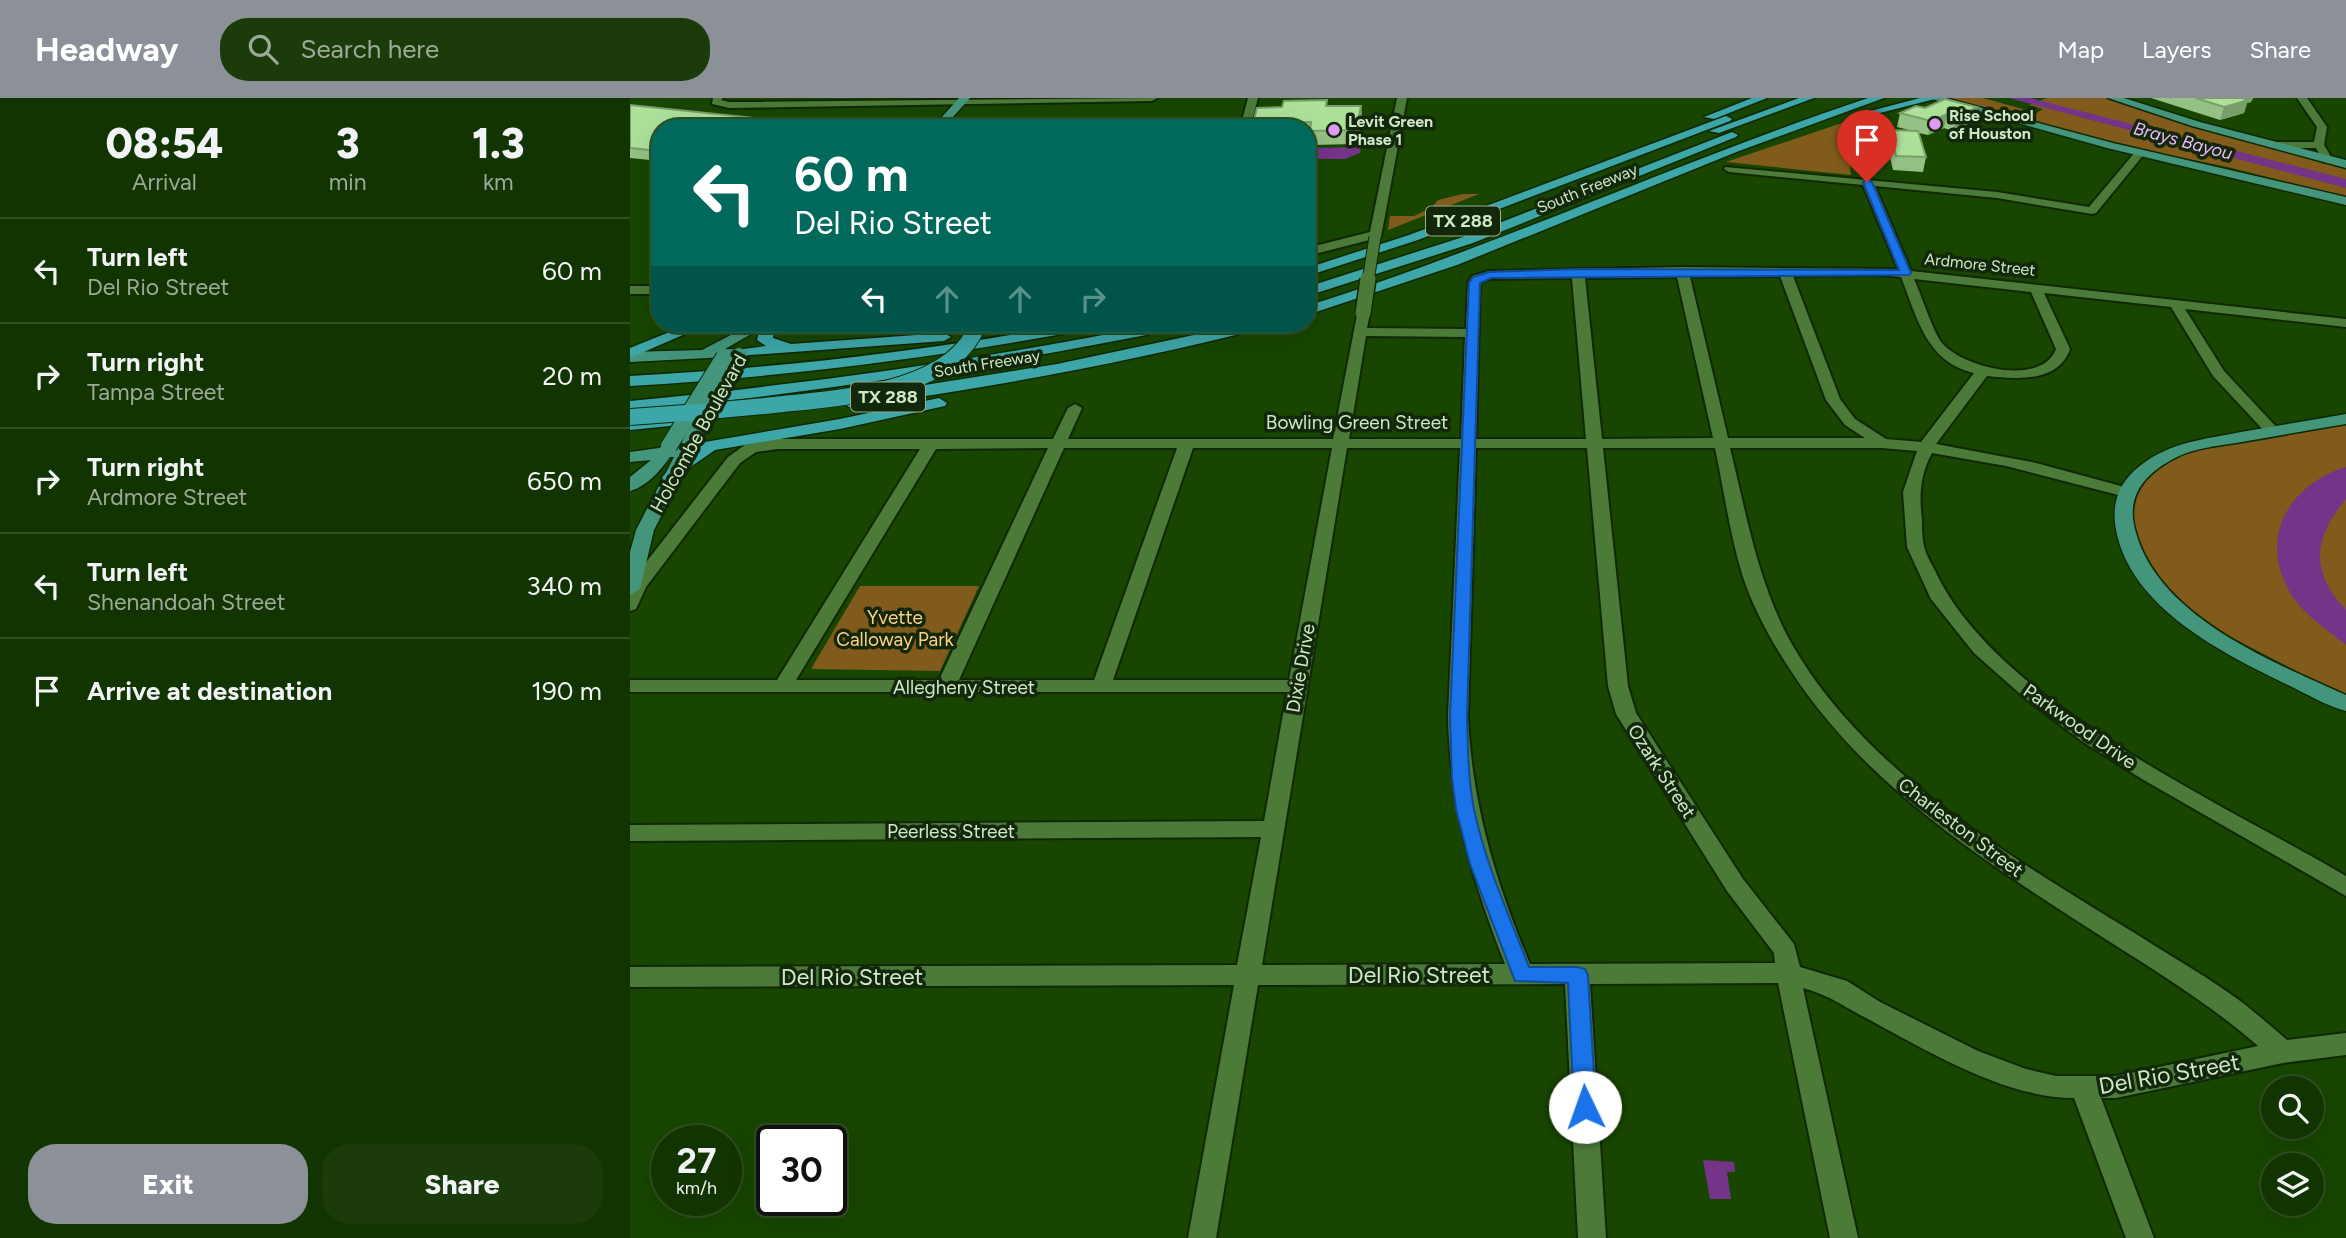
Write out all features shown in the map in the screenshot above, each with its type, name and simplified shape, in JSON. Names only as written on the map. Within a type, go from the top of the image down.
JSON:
[{"type":"highway","points":[[1679,135],[1688,125],[1762,98]]},
{"type":"highway","name":"South Freeway","points":[[1316,269],[1474,217],[1679,135],[1788,98]]},
{"type":"highway","points":[[1316,281],[1454,236],[1704,135],[1809,98]]},
{"type":"highway","points":[[1316,289],[1468,240],[1740,131],[1847,98]]},
{"type":"highway","name":"South Freeway","points":[[1316,308],[1502,245],[1769,135],[1879,98]]},
{"type":"highway","points":[[1633,190],[1816,127],[1934,98]]},
{"type":"highway","points":[[635,353],[681,333]]},
{"type":"highway","points":[[765,333],[765,340],[778,347],[803,349]]},
{"type":"highway","points":[[630,417],[781,404],[891,387],[933,370],[958,355],[975,333]]},
{"type":"highway","points":[[733,355],[982,333]]},
{"type":"highway","name":"South Freeway","points":[[630,382],[861,363],[1046,333]]},
{"type":"highway","points":[[630,397],[782,383],[884,370],[1008,351],[1097,333]]},
{"type":"highway","points":[[630,405],[779,392],[1010,359],[1137,333]]},
{"type":"highway","name":"South Freeway","points":[[630,425],[824,406],[949,389],[1144,353],[1226,333]]},
{"type":"highway","points":[[678,448],[713,445],[840,424],[981,395],[1144,353]]},
{"type":"highway","points":[[671,477],[686,462],[713,445]]},
{"type":"main road","points":[[1934,98],[2140,153],[2346,201]]},
{"type":"main road","points":[[2113,98],[2346,164]]},
{"type":"main road","points":[[947,119],[969,99]]},
{"type":"main road","points":[[955,119],[969,99]]},
{"type":"main road","points":[[687,355],[723,345],[741,333]]},
{"type":"main road","name":"Holcombe Boulevard","points":[[630,589],[648,524],[671,477],[678,448],[746,333]]},
{"type":"main road","name":"Holcombe Boulevard","points":[[733,355],[756,333]]},
{"type":"main road","points":[[635,353],[733,355]]},
{"type":"main road","points":[[2346,419],[2272,431],[2174,452],[2150,465],[2126,492],[2121,506],[2122,527],[2130,550],[2160,592],[2210,634],[2249,657],[2346,704]]},
{"type":"main road","points":[[630,457],[678,448]]},
{"type":"main road","name":"Holcombe Boulevard","points":[[630,486],[678,448]]},
{"type":"street","points":[[718,101],[1152,98]]},
{"type":"street","points":[[1247,119],[1253,98]]},
{"type":"street","name":"Dixie Drive","points":[[1202,1238],[1375,235],[1402,98]]},
{"type":"street","points":[[2302,98],[2322,127],[2319,145],[2329,160]]},
{"type":"street","points":[[2276,145],[2319,145]]},
{"type":"street","points":[[1728,169],[1997,195],[2092,211],[2140,153]]},
{"type":"street","points":[[1867,182],[1937,345],[1966,367],[2020,374],[2056,364],[2062,357],[2063,349],[2035,287]]},
{"type":"street","points":[[1316,250],[1375,235]]},
{"type":"street","name":"Charleston Street","points":[[1682,271],[1752,577],[1766,615],[1792,659],[1852,737],[1932,811],[1973,841],[2234,1011],[2283,1052]]},
{"type":"street","points":[[1785,271],[1832,400],[1850,422],[1882,443]]},
{"type":"street","name":"Ardmore Street","points":[[1474,333],[1474,283],[1483,276],[1578,272],[1906,273],[2346,323]]},
{"type":"street","name":"Ozark Street","points":[[1578,272],[1618,686],[1626,714],[1735,886],[1786,951],[1788,973],[1844,1238]]},
{"type":"street","points":[[630,290],[651,290]]},
{"type":"street","points":[[2175,303],[2218,373],[2272,431]]},
{"type":"street","points":[[1360,332],[1474,333],[1458,717],[1460,778],[1481,870],[1522,975]]},
{"type":"street","name":"Parkwood Drive","points":[[1983,371],[1925,446],[1914,473],[1910,495],[1910,521],[1916,546],[1933,584],[1953,616],[1987,654],[2033,697],[2126,762],[2346,887]]},
{"type":"street","points":[[946,686],[1075,408]]},
{"type":"street","name":"Bowling Green Street","points":[[686,521],[734,460],[751,448],[795,442],[1882,443],[1925,446],[2032,466],[2126,492]]},
{"type":"street","points":[[782,687],[932,442]]},
{"type":"street","points":[[1101,687],[1187,442]]},
{"type":"street","points":[[648,524],[666,526],[686,521]]},
{"type":"street","points":[[630,605],[637,586],[686,521]]},
{"type":"street","name":"Allegheny Street","points":[[630,687],[1297,686]]},
{"type":"street","name":"Peerless Street","points":[[630,833],[1273,829]]},
{"type":"street","name":"Del Rio Street","points":[[630,978],[1788,973],[1838,988],[1871,1009],[1969,1059],[2025,1080],[2084,1089],[2116,1087],[2283,1052],[2346,1044]]},
{"type":"street","points":[[1577,975],[1592,1238]]},
{"type":"street","points":[[2084,1089],[2140,1238]]},
{"type":"green space","points":[[1944,98],[1983,98],[2037,113],[2043,109],[2029,105],[2047,98],[2109,98],[2193,126],[2346,169],[2346,197],[2228,167],[2122,146]]},
{"type":"green space","points":[[1845,122],[1851,175],[1726,162]]},
{"type":"green space","points":[[1463,194],[1479,194],[1388,230],[1390,216],[1414,216],[1431,208],[1438,200]]},
{"type":"green space","points":[[2346,425],[2346,697],[2227,635],[2191,610],[2156,576],[2143,557],[2129,510],[2139,490],[2152,474],[2189,452]]},
{"type":"green space","name":"Yvette Calloway Park","points":[[860,586],[979,586],[940,671],[811,669]]},
{"type":"water","name":"Brays Bayou","points":[[2009,98],[2030,98],[2346,179],[2346,188]]},
{"type":"water","points":[[1361,147],[1360,153],[1345,159],[1316,159],[1316,148]]},
{"type":"water","points":[[2346,467],[2346,499],[2327,527],[2320,555],[2326,582],[2346,610],[2346,645],[2314,620],[2293,597],[2280,569],[2277,549],[2279,531],[2296,499],[2327,475]]},
{"type":"water","points":[[1703,1160],[1734,1162],[1735,1172],[1727,1172],[1731,1199],[1710,1199]]},
{"type":"building","points":[[2196,98],[2242,98],[2249,100],[2224,107]]},
{"type":"building","points":[[1945,99],[1977,107],[1956,117],[1947,114],[1931,121],[1900,113],[1916,106],[1925,108]]},
{"type":"building","points":[[1327,100],[1326,106],[1361,106],[1356,130],[1316,131],[1316,119],[1254,119],[1257,108],[1282,107],[1284,101]]},
{"type":"building","points":[[630,105],[763,119],[651,119],[651,150],[630,148]]},
{"type":"building","points":[[1890,130],[1918,131],[1926,157],[1896,156]]},
{"type":"place","name":"Rise School of Houston","points":[[1935,124]]},
{"type":"place","name":"Levit Green Phase 1","points":[[1334,130]]},
{"type":"route","points":[[1585,1107],[1577,975],[1522,975],[1479,864],[1460,778],[1458,717],[1474,283],[1477,279],[1489,275],[1578,272],[1906,273],[1867,182]]}]
